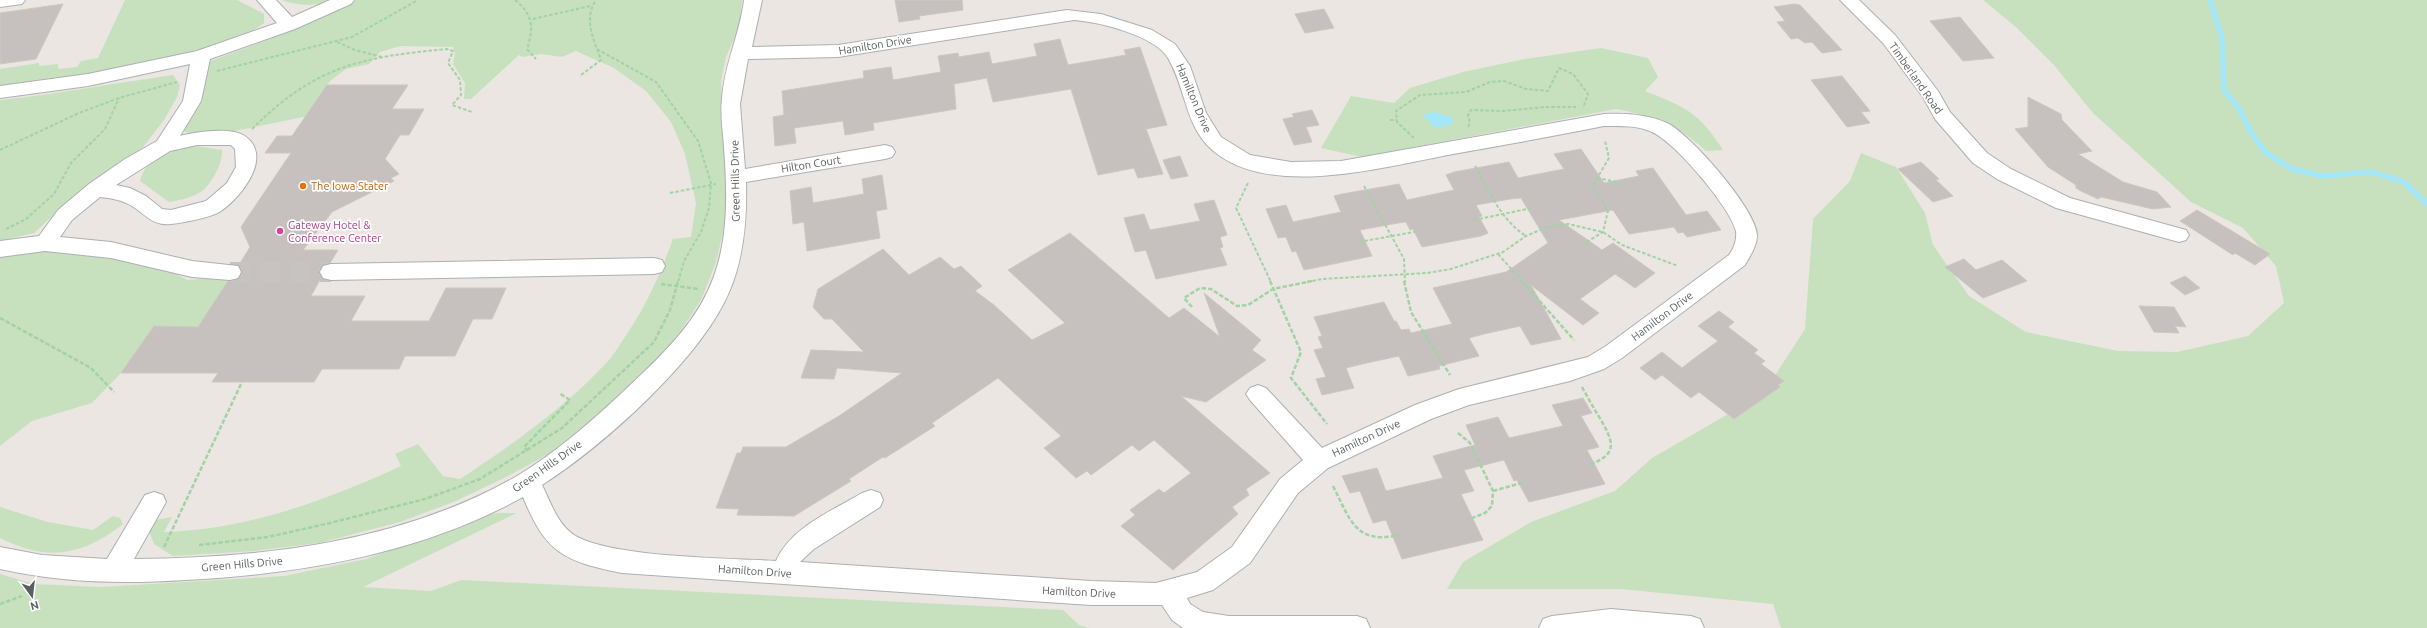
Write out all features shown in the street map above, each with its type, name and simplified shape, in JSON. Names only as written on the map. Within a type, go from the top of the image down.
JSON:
[{"type":"street","points":[[0,2],[16,0]]},
{"type":"street","points":[[265,0],[289,25]]},
{"type":"street","points":[[0,92],[88,80],[201,56],[289,25],[345,0]]},
{"type":"street","name":"Green Hills Drive","points":[[0,558],[35,567],[113,572],[266,564],[320,555],[388,538],[459,515],[528,481],[608,422],[652,379],[695,329],[719,291],[732,248],[737,218],[737,178],[731,100],[734,77],[748,26],[753,0]]},
{"type":"street","name":"Timberland Road","points":[[1850,0],[1889,39],[1931,95],[1942,115],[1980,158],[2004,174],[2063,203],[2179,235]]},
{"type":"street","name":"Hamilton Drive","points":[[528,481],[547,520],[561,540],[592,556],[622,562],[1091,593],[1156,595],[1204,582],[1241,555],[1289,486],[1319,461],[1370,435],[1467,396],[1570,372],[1596,363],[1614,352],[1737,260],[1746,245],[1746,231],[1739,214],[1690,152],[1676,138],[1646,121],[1628,119],[1604,120],[1341,168],[1318,170],[1277,168],[1251,163],[1231,154],[1214,141],[1205,128],[1176,55],[1162,43],[1144,33],[1124,26],[1077,15],[838,51],[740,53]]},
{"type":"street","points":[[164,146],[192,102],[201,56]]},
{"type":"street","points":[[45,243],[65,215],[96,189],[132,164],[164,146],[197,138],[235,139],[245,146],[246,167],[234,188],[213,207],[171,217],[157,216],[139,201],[123,193],[96,189]]},
{"type":"street","name":"Hilton Court","points":[[737,178],[885,152]]},
{"type":"street","points":[[2,240],[111,250],[192,269],[230,272]]},
{"type":"street","points":[[331,272],[656,275]]},
{"type":"street","points":[[1258,394],[1319,461]]},
{"type":"street","points":[[783,573],[791,555],[805,541],[871,500]]},
{"type":"street","points":[[113,572],[154,502]]},
{"type":"street","points":[[1168,592],[1181,612],[1198,623],[1229,628],[1357,628]]},
{"type":"street","points":[[1552,628],[1611,622],[1691,628]]},
{"type":"path","points":[[515,0],[528,10],[533,19],[532,36],[527,49],[536,59]]},
{"type":"path","points":[[533,19],[590,6],[596,0]]},
{"type":"path","points":[[581,75],[601,60],[589,21],[590,6]]},
{"type":"path","points":[[337,42],[355,50],[383,57]]},
{"type":"path","points":[[240,142],[286,97],[310,81],[337,68],[357,61],[447,48],[453,51],[448,63],[460,80],[461,95],[452,105],[472,112]]},
{"type":"path","points":[[194,545],[268,537],[425,499],[480,479],[528,451],[562,428],[654,342],[670,310],[684,261],[701,232],[709,208],[711,185],[698,141],[656,82],[597,48]]},
{"type":"path","points":[[1422,137],[1414,138],[1397,120],[1396,111],[1408,101],[1420,95],[1466,92],[1490,82],[1504,81],[1526,89],[1548,91],[1552,86],[1554,75],[1559,68],[1568,69],[1577,77],[1588,94],[1583,108],[1556,105],[1531,106],[1513,110],[1471,110],[1468,115],[1470,123],[1466,130],[1458,133],[1465,146]]},
{"type":"path","points":[[2,240],[54,194],[71,162],[105,130],[119,98]]},
{"type":"path","points":[[1390,120],[1397,120]]},
{"type":"path","points":[[1582,245],[1603,232],[1608,211],[1593,185],[1609,158],[1605,141]]},
{"type":"path","points":[[1475,166],[1503,214],[1518,231],[1526,236]]},
{"type":"path","points":[[670,193],[737,178]]},
{"type":"path","points":[[1597,178],[1617,182],[1620,186]]},
{"type":"path","points":[[1248,183],[1236,208],[1300,352],[1292,378],[1327,424]]},
{"type":"path","points":[[1364,186],[1390,236],[1404,259],[1403,274],[1411,312],[1450,375]]},
{"type":"path","points":[[1474,220],[1532,208]]},
{"type":"path","points":[[1192,307],[1184,298],[1200,288],[1211,289],[1237,306],[1248,305],[1273,289],[1322,279],[1403,274],[1451,269],[1498,254],[1526,236],[1547,227],[1568,224],[1603,232],[1622,245],[1660,257],[1678,266]]},
{"type":"path","points":[[1359,242],[1419,231]]},
{"type":"path","points":[[1498,254],[1574,340]]},
{"type":"path","points":[[656,275],[678,286],[705,290]]},
{"type":"path","points":[[0,318],[91,368],[114,392]]},
{"type":"path","points":[[170,547],[162,547],[242,382]]},
{"type":"path","points":[[1580,383],[1611,438],[1613,446],[1609,455],[1589,465]]},
{"type":"path","points":[[528,451],[524,447],[570,400],[559,393]]},
{"type":"path","points":[[1458,433],[1470,443],[1493,490],[1492,506],[1485,513],[1468,520]]},
{"type":"path","points":[[1493,490],[1525,482]]},
{"type":"path","points":[[1333,486],[1355,528],[1363,536],[1384,540],[1399,535]]},
{"type":"path","points":[[0,604],[14,601],[22,596]]},
{"type":"green space","points":[[125,0],[237,0],[264,14],[264,23],[254,30],[233,40],[210,48],[174,57],[88,74],[0,87],[0,69],[39,63],[39,66],[58,64],[58,69],[77,67],[81,61],[98,58]]},
{"type":"green space","points":[[281,0],[334,0],[321,4],[308,5],[294,4]]},
{"type":"green space","points":[[356,0],[742,0],[739,28],[726,57],[721,81],[727,216],[716,262],[702,298],[657,365],[620,401],[558,449],[506,477],[456,501],[400,522],[319,543],[254,551],[173,556],[154,544],[149,531],[156,520],[172,517],[164,532],[195,530],[225,526],[286,511],[373,479],[401,466],[395,454],[418,444],[443,476],[460,479],[500,452],[557,409],[575,394],[609,360],[633,325],[646,302],[658,278],[673,239],[691,237],[696,203],[685,154],[671,122],[646,91],[614,68],[576,51],[562,57],[541,54],[522,57],[519,55],[471,99],[464,99],[465,83],[453,64],[455,53],[453,47],[400,46],[380,52],[369,64],[346,69],[330,81],[305,117],[221,133],[190,133],[180,129],[208,62],[301,27]]},
{"type":"green space","points":[[1983,0],[2427,0],[2427,628],[1781,628],[1773,604],[1620,589],[1447,589],[1463,562],[1531,522],[1615,491],[1652,458],[1763,394],[1805,329],[1813,219],[1850,181],[1861,153],[1896,167],[1925,213],[1933,245],[1969,296],[2026,332],[2118,351],[2177,352],[2248,336],[2284,303],[2276,266],[2243,228],[2191,202],[2093,113],[2053,64],[2017,28]]},
{"type":"green space","points":[[1601,48],[1648,58],[1658,77],[1645,91],[1690,112],[1706,127],[1723,150],[1706,151],[1685,134],[1664,122],[1654,118],[1616,109],[1362,157],[1321,148],[1351,96],[1394,103],[1410,88],[1463,72],[1525,59]]},
{"type":"green space","points":[[173,75],[180,85],[177,97],[164,120],[143,147],[125,164],[62,207],[34,233],[0,241],[0,100],[43,95]]},
{"type":"green space","points":[[196,146],[222,150],[221,161],[212,180],[199,193],[188,198],[169,202],[140,181],[143,172],[148,165],[161,155],[178,149]]},
{"type":"green space","points":[[43,248],[90,253],[171,271],[187,280],[231,277],[198,327],[154,326],[121,373],[92,403],[32,421],[0,446],[0,254]]},
{"type":"green space","points":[[0,507],[48,522],[93,530],[113,516],[120,518],[123,524],[108,535],[79,549],[49,553],[17,546],[0,538]]},
{"type":"green space","points":[[497,513],[517,513],[363,587],[431,591],[461,580],[1063,610],[1079,625],[1089,628],[0,628],[0,574],[34,584],[101,587],[284,576],[366,559],[434,535],[472,518]]},
{"type":"water","points":[[1434,112],[1452,117],[1453,124],[1436,128],[1422,115]]},
{"type":"building","points":[[895,0],[962,0],[963,10],[919,16],[920,19],[899,22]]},
{"type":"building","points":[[63,4],[36,59],[0,64],[0,13]]},
{"type":"building","points":[[1794,4],[1800,5],[1842,50],[1822,53],[1812,42],[1805,43],[1798,38],[1791,39],[1777,22],[1785,21],[1774,7]]},
{"type":"building","points":[[1324,9],[1334,28],[1305,33],[1295,14]]},
{"type":"building","points":[[1960,17],[1994,58],[1963,61],[1930,21]]},
{"type":"building","points":[[1060,39],[1068,65],[1126,55],[1124,50],[1140,47],[1167,125],[1146,129],[1163,174],[1138,178],[1134,168],[1098,175],[1071,89],[993,102],[987,78],[954,84],[956,109],[873,123],[874,130],[845,135],[843,121],[794,128],[796,143],[775,146],[773,117],[784,115],[782,91],[864,78],[863,71],[891,67],[893,80],[941,72],[938,56],[958,53],[959,57],[989,52],[992,64],[1037,56],[1034,44]]},
{"type":"building","points":[[1842,76],[1870,111],[1861,112],[1870,123],[1847,127],[1811,80]]},
{"type":"building","name":"Gateway Hotel & Conference Center","points":[[327,85],[408,85],[392,109],[424,109],[409,135],[400,135],[385,159],[399,174],[391,178],[394,181],[332,212],[303,250],[338,250],[330,263],[322,265],[319,271],[321,278],[311,296],[365,296],[351,321],[429,321],[446,288],[506,288],[492,319],[473,319],[455,356],[405,356],[399,369],[322,369],[314,382],[212,382],[218,373],[121,373],[154,326],[198,327],[228,281],[239,279],[242,271],[239,265],[250,247],[241,227],[291,153],[265,153],[277,136],[292,136]]},
{"type":"building","points":[[2028,97],[2061,114],[2062,120],[2092,151],[2078,154],[2123,182],[2157,192],[2171,207],[2153,209],[2101,197],[2098,199],[2076,188],[2076,185],[2048,167],[2015,129],[2028,127]]},
{"type":"building","points":[[1312,110],[1319,125],[1306,127],[1312,142],[1294,145],[1283,119],[1294,117],[1292,114]]},
{"type":"building","points":[[1581,149],[1604,183],[1639,176],[1636,171],[1653,168],[1686,215],[1707,211],[1721,230],[1687,237],[1683,232],[1678,233],[1674,227],[1629,234],[1613,210],[1559,220],[1602,250],[1613,243],[1655,273],[1635,288],[1615,274],[1580,299],[1599,313],[1583,325],[1531,285],[1561,339],[1531,345],[1520,326],[1484,334],[1469,338],[1479,356],[1439,366],[1440,369],[1408,376],[1399,356],[1362,364],[1346,368],[1354,388],[1322,395],[1316,379],[1326,377],[1314,350],[1323,348],[1318,337],[1322,336],[1314,317],[1384,302],[1394,321],[1396,321],[1401,330],[1409,329],[1411,333],[1452,324],[1433,288],[1506,272],[1548,243],[1521,198],[1510,199],[1476,205],[1482,216],[1479,217],[1488,233],[1481,236],[1422,247],[1413,229],[1410,230],[1406,222],[1360,230],[1372,256],[1304,270],[1296,251],[1292,252],[1286,237],[1278,238],[1266,209],[1286,205],[1293,222],[1341,212],[1334,196],[1342,194],[1399,184],[1407,200],[1454,190],[1446,175],[1454,172],[1509,162],[1518,178],[1564,169],[1554,154]]},
{"type":"building","points":[[1180,156],[1188,176],[1171,179],[1163,160]]},
{"type":"building","points":[[1921,162],[1939,179],[1936,180],[1953,196],[1933,202],[1898,169]]},
{"type":"building","points":[[882,175],[887,209],[876,211],[880,238],[807,251],[804,222],[793,224],[790,191],[811,187],[813,203],[864,194],[862,179]]},
{"type":"building","points":[[1214,200],[1227,235],[1220,237],[1223,247],[1220,248],[1227,265],[1156,279],[1146,250],[1135,252],[1124,218],[1144,214],[1150,230],[1200,221],[1194,204]]},
{"type":"building","points":[[2197,210],[2270,254],[2255,265],[2235,253],[2233,255],[2180,221]]},
{"type":"building","points":[[1070,233],[1169,318],[1184,308],[1220,337],[1204,293],[1261,340],[1252,350],[1266,360],[1206,402],[1181,396],[1270,473],[1246,489],[1249,495],[1232,507],[1238,514],[1173,570],[1121,526],[1135,515],[1130,510],[1159,489],[1164,493],[1191,473],[1154,440],[1139,451],[1132,445],[1091,475],[1087,471],[1076,478],[1044,448],[1061,436],[998,378],[932,423],[935,426],[885,458],[883,457],[849,479],[851,481],[794,516],[737,515],[739,509],[716,508],[737,453],[741,453],[743,447],[786,447],[839,416],[902,373],[837,368],[834,379],[801,378],[811,350],[864,352],[832,319],[824,319],[813,307],[818,289],[883,249],[909,275],[940,257],[954,269],[961,266],[982,286],[975,291],[994,305],[1032,340],[1065,323],[1008,270]]},
{"type":"building","points":[[1964,259],[1976,270],[2002,260],[2027,281],[1983,298],[1945,267]]},
{"type":"building","points":[[2185,276],[2200,288],[2185,295],[2170,283]]},
{"type":"building","points":[[2139,306],[2174,307],[2186,327],[2175,326],[2179,333],[2154,332]]},
{"type":"building","points":[[1719,311],[1734,322],[1728,327],[1758,350],[1754,353],[1765,361],[1761,364],[1784,381],[1778,385],[1780,387],[1734,419],[1699,392],[1691,398],[1662,375],[1655,380],[1640,368],[1662,352],[1682,368],[1718,341],[1698,326]]},
{"type":"building","points":[[1583,398],[1592,413],[1581,416],[1599,447],[1587,450],[1605,484],[1529,502],[1517,480],[1514,481],[1504,460],[1464,470],[1474,491],[1461,494],[1483,540],[1402,559],[1386,520],[1373,523],[1360,491],[1350,493],[1342,476],[1377,468],[1386,491],[1443,478],[1433,456],[1475,445],[1466,425],[1498,417],[1509,438],[1563,426],[1552,405]]},
{"type":"waterway","points":[[2210,0],[2222,38],[2224,90],[2240,110],[2250,131],[2265,152],[2292,169],[2323,176],[2372,172],[2404,182],[2427,204]]},
{"type":"tunnel","points":[[230,272],[331,272]]},
{"type":"place","name":"The Iowa Stater","points":[[303,186]]},
{"type":"place","name":"Gateway Hotel & Conference Center","points":[[280,231]]}]
